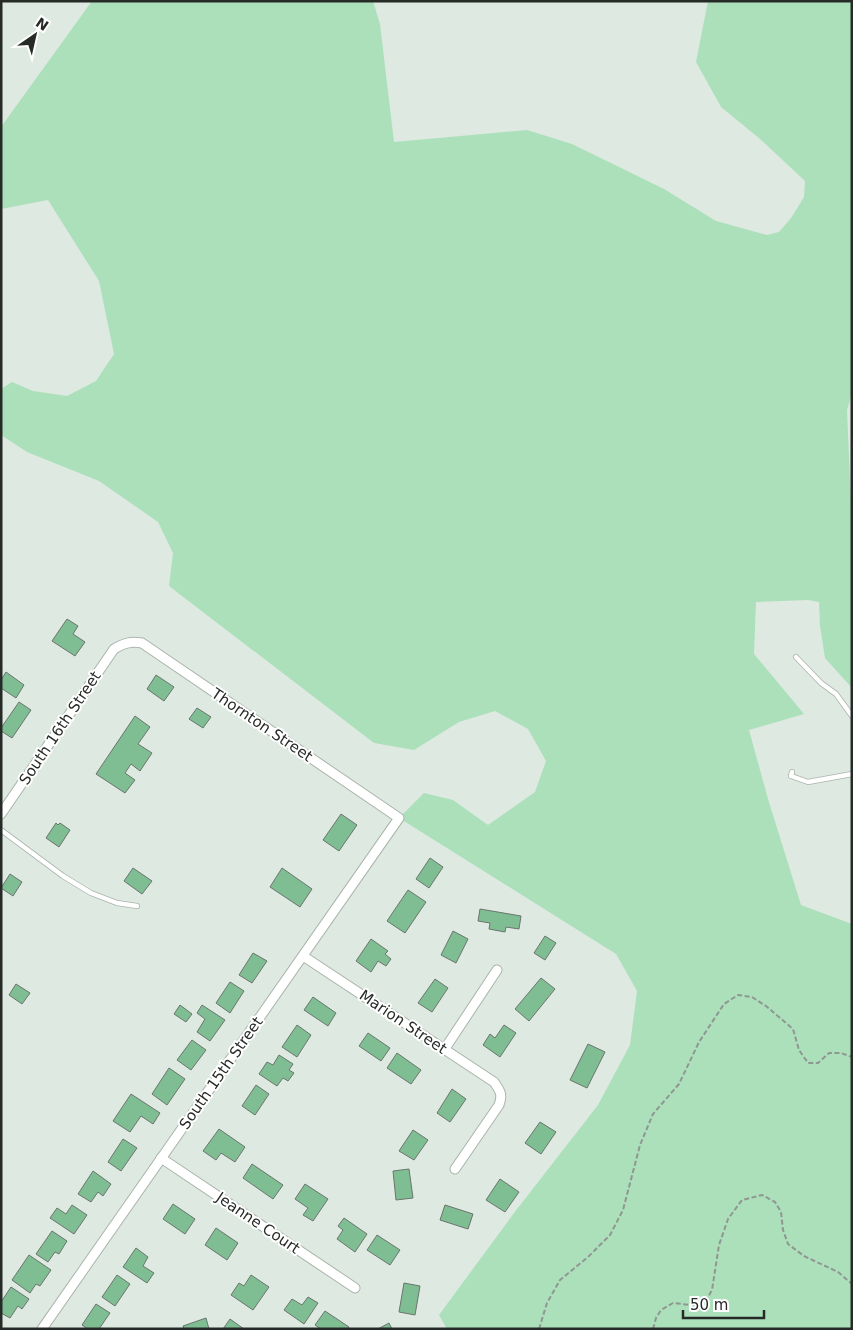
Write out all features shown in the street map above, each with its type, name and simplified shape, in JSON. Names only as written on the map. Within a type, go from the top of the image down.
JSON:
[{"type":"street","name":"Thornton Street","points":[[122,644],[142,643],[399,818]]},
{"type":"street","name":"South 16th Street","points":[[1,814],[114,649],[122,644]]},
{"type":"street","name":"South 15th Street","points":[[42,1329],[399,818]]},
{"type":"street","name":"Marion Street","points":[[303,956],[494,1082],[500,1091],[501,1099],[499,1105],[455,1169]]},
{"type":"street","points":[[444,1050],[497,970]]},
{"type":"street","name":"Jeanne Court","points":[[161,1158],[355,1288]]},
{"type":"lane","points":[[796,657],[821,683],[836,694],[852,716]]},
{"type":"lane","points":[[792,772],[791,776],[808,782],[852,774]]},
{"type":"lane","points":[[1,830],[63,876],[91,892],[117,903],[137,906]]},
{"type":"path","points":[[539,1329],[547,1303],[560,1280],[588,1257],[610,1234],[623,1210],[640,1144],[653,1114],[678,1084],[699,1042],[724,1004],[738,995],[752,997],[766,1006],[793,1029],[799,1050],[808,1063],[818,1063],[829,1053],[841,1053],[852,1057]]},
{"type":"path","points":[[653,1329],[656,1318],[661,1310],[673,1303],[691,1305],[705,1302],[712,1290],[718,1245],[728,1219],[742,1200],[762,1195],[775,1202],[781,1212],[783,1230],[788,1244],[804,1256],[838,1272],[852,1284]]},
{"type":"green space","points":[[92,1],[373,1],[380,24],[394,142],[527,130],[572,144],[664,189],[716,221],[767,235],[779,232],[791,218],[804,197],[805,181],[760,139],[721,107],[696,62],[708,1],[852,1],[852,393],[847,410],[852,527],[852,688],[825,658],[820,626],[819,602],[808,600],[756,602],[754,654],[804,714],[749,730],[801,905],[852,924],[852,1329],[447,1329],[439,1315],[514,1213],[598,1105],[630,1045],[637,991],[616,954],[399,818],[424,793],[453,800],[488,825],[535,792],[546,761],[528,729],[495,711],[459,722],[414,750],[374,743],[169,586],[173,553],[158,522],[99,481],[27,452],[1,435],[1,389],[12,382],[33,391],[67,396],[96,381],[114,354],[99,281],[48,200],[1,209],[1,127]]},
{"type":"building","points":[[67,619],[78,626],[73,634],[85,642],[75,656],[52,641]]},
{"type":"building","points":[[6,672],[24,685],[16,698],[1,688],[1,680]]},
{"type":"building","points":[[156,675],[174,687],[164,701],[147,689]]},
{"type":"building","points":[[19,702],[31,710],[12,738],[1,731],[1,728]]},
{"type":"building","points":[[197,708],[211,717],[203,728],[189,719]]},
{"type":"building","points":[[135,716],[150,727],[138,744],[152,753],[140,771],[131,764],[125,773],[135,780],[125,793],[96,774]]},
{"type":"building","points":[[341,814],[357,825],[339,851],[323,840]]},
{"type":"building","points":[[56,823],[58,825],[60,823],[70,830],[59,847],[46,838]]},
{"type":"building","points":[[430,858],[443,867],[429,888],[416,879]]},
{"type":"building","points":[[133,868],[152,881],[142,894],[124,881]]},
{"type":"building","points":[[282,868],[312,889],[300,907],[270,887]]},
{"type":"building","points":[[10,874],[22,882],[13,896],[1,888]]},
{"type":"building","points":[[408,890],[426,902],[405,933],[387,921]]},
{"type":"building","points":[[480,909],[521,916],[519,929],[506,927],[505,932],[489,929],[490,923],[478,921]]},
{"type":"building","points":[[453,931],[468,939],[456,963],[441,955]]},
{"type":"building","points":[[545,936],[556,943],[545,960],[534,953]]},
{"type":"building","points":[[371,939],[388,951],[385,954],[391,959],[386,966],[378,961],[371,972],[356,961]]},
{"type":"building","points":[[253,953],[267,961],[252,983],[239,975]]},
{"type":"building","points":[[541,978],[555,989],[529,1021],[515,1009]]},
{"type":"building","points":[[435,979],[448,988],[432,1012],[418,1003]]},
{"type":"building","points":[[230,982],[244,991],[230,1013],[216,1003]]},
{"type":"building","points":[[16,984],[30,993],[22,1004],[9,995]]},
{"type":"building","points":[[313,997],[336,1013],[328,1026],[304,1010]]},
{"type":"building","points":[[180,1005],[192,1014],[186,1022],[174,1014]]},
{"type":"building","points":[[202,1005],[225,1020],[210,1041],[197,1032],[205,1019],[197,1013]]},
{"type":"building","points":[[297,1025],[311,1035],[297,1057],[282,1047]]},
{"type":"building","points":[[504,1025],[516,1033],[500,1057],[483,1045],[490,1034],[495,1038]]},
{"type":"building","points":[[368,1033],[390,1048],[381,1061],[359,1046]]},
{"type":"building","points":[[192,1040],[206,1050],[191,1070],[177,1060]]},
{"type":"building","points":[[588,1044],[605,1052],[587,1088],[570,1080]]},
{"type":"building","points":[[397,1053],[421,1070],[411,1084],[387,1068]]},
{"type":"building","points":[[279,1055],[293,1064],[289,1070],[294,1073],[288,1081],[283,1078],[277,1086],[259,1074],[267,1062],[273,1065]]},
{"type":"building","points":[[169,1068],[185,1079],[167,1105],[152,1094]]},
{"type":"building","points":[[256,1085],[269,1094],[255,1115],[242,1106]]},
{"type":"building","points":[[452,1089],[466,1099],[450,1122],[437,1113]]},
{"type":"building","points":[[131,1094],[160,1113],[153,1124],[141,1116],[130,1132],[113,1121]]},
{"type":"building","points":[[540,1122],[556,1132],[541,1154],[525,1143]]},
{"type":"building","points":[[219,1129],[245,1147],[235,1162],[221,1153],[216,1160],[203,1151]]},
{"type":"building","points":[[413,1130],[428,1140],[414,1160],[399,1151]]},
{"type":"building","points":[[123,1139],[137,1148],[121,1171],[108,1162]]},
{"type":"building","points":[[252,1164],[283,1185],[273,1199],[243,1178]]},
{"type":"building","points":[[409,1169],[413,1198],[396,1200],[393,1171]]},
{"type":"building","points":[[93,1171],[111,1184],[103,1196],[98,1192],[91,1202],[78,1194]]},
{"type":"building","points":[[500,1179],[519,1192],[505,1212],[486,1200]]},
{"type":"building","points":[[305,1184],[328,1199],[313,1221],[303,1215],[308,1208],[295,1199]]},
{"type":"building","points":[[173,1204],[195,1219],[185,1234],[163,1219]]},
{"type":"building","points":[[72,1205],[87,1215],[74,1234],[50,1218],[57,1208],[66,1214]]},
{"type":"building","points":[[445,1205],[473,1214],[468,1229],[440,1220]]},
{"type":"building","points":[[344,1218],[367,1234],[355,1252],[337,1239],[343,1230],[338,1226]]},
{"type":"building","points":[[216,1228],[238,1243],[227,1260],[205,1245]]},
{"type":"building","points":[[52,1231],[67,1241],[59,1254],[55,1252],[48,1262],[36,1254]]},
{"type":"building","points":[[377,1235],[400,1250],[390,1265],[367,1250]]},
{"type":"building","points":[[136,1248],[148,1257],[143,1266],[154,1273],[147,1283],[123,1267]]},
{"type":"building","points":[[29,1255],[51,1270],[40,1286],[36,1284],[30,1293],[12,1280]]},
{"type":"building","points":[[117,1275],[130,1284],[115,1306],[102,1297]]},
{"type":"building","points":[[251,1275],[269,1287],[253,1310],[231,1295],[239,1283],[244,1286]]},
{"type":"building","points":[[404,1283],[420,1286],[415,1315],[399,1312]]},
{"type":"building","points":[[11,1287],[29,1299],[22,1309],[18,1306],[10,1318],[1,1313],[1,1302]]},
{"type":"building","points":[[308,1297],[318,1303],[304,1324],[284,1310],[292,1299],[302,1305]]},
{"type":"building","points":[[96,1304],[110,1313],[99,1329],[88,1329],[82,1325]]},
{"type":"building","points":[[325,1311],[349,1327],[348,1329],[321,1329],[315,1325]]},
{"type":"building","points":[[206,1318],[209,1329],[184,1329],[183,1326]]},
{"type":"building","points":[[230,1319],[244,1329],[223,1329]]},
{"type":"building","points":[[389,1323],[392,1329],[378,1329]]}]
